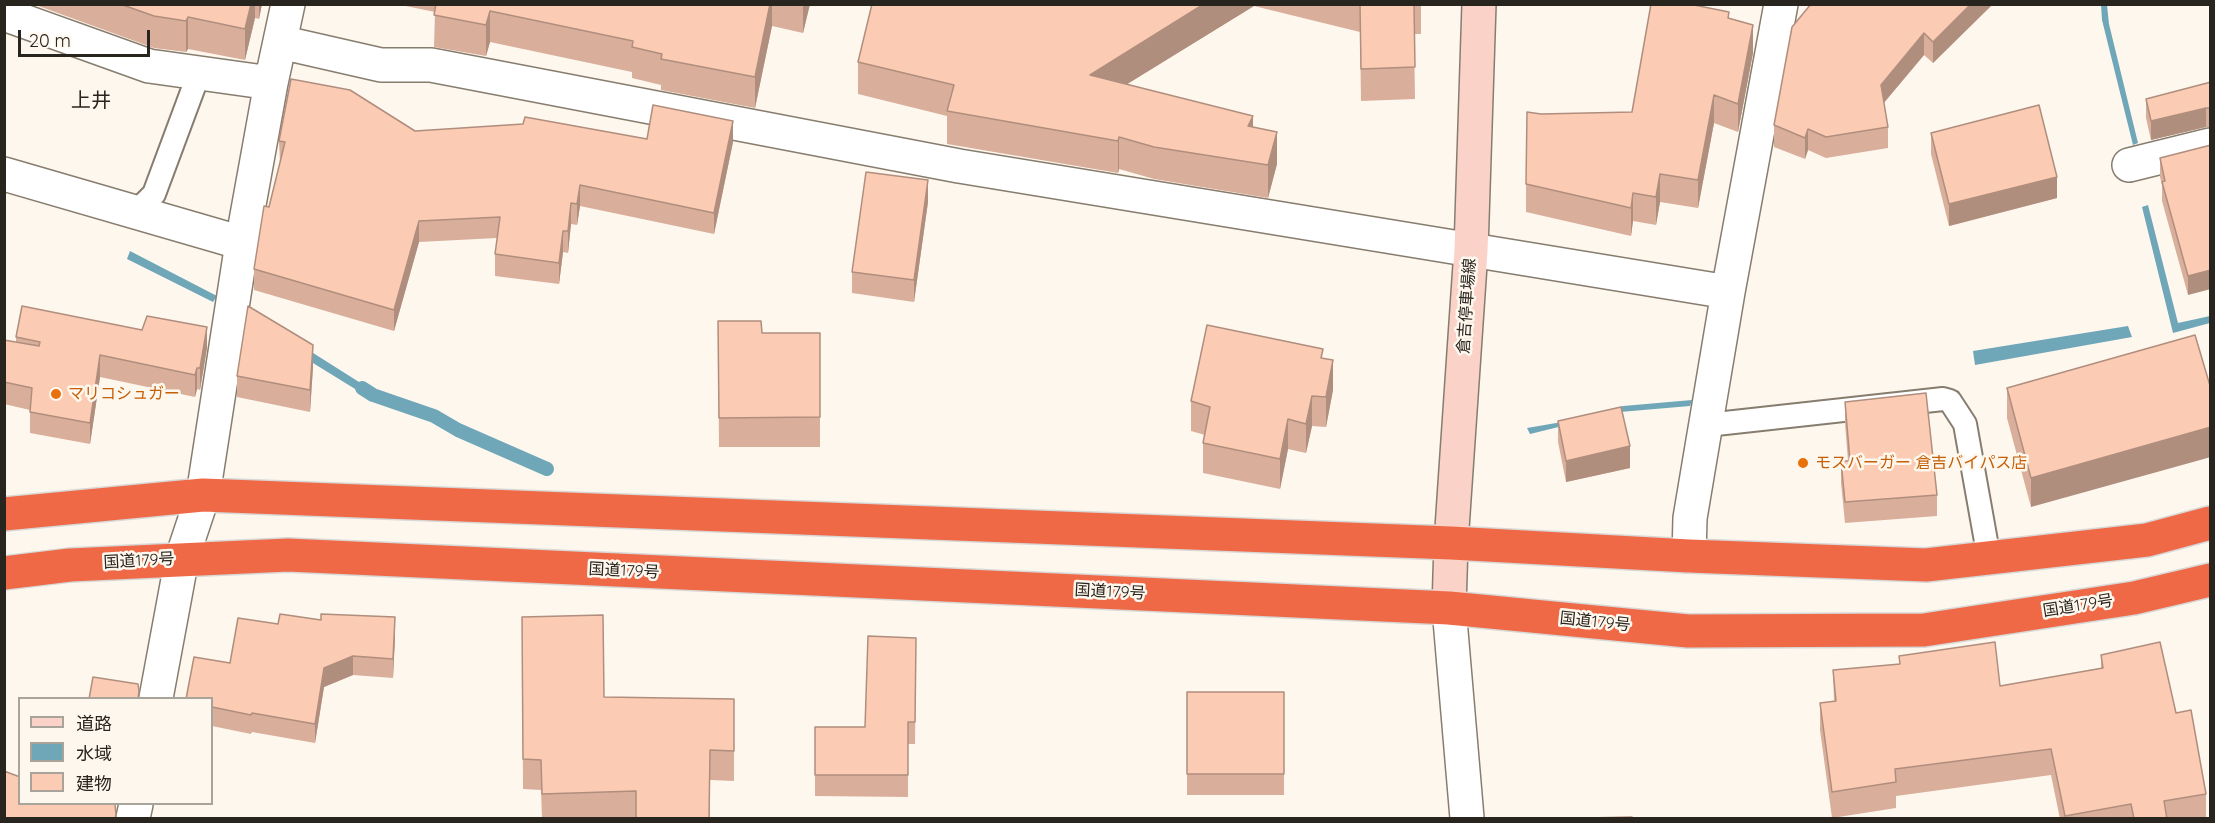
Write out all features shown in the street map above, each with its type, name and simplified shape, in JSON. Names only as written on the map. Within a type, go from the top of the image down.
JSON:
[{"type":"highway","points":[[4,514],[203,495],[1451,543],[1926,565],[2147,540],[2211,524]]},
{"type":"highway","name":"国道179号","points":[[4,573],[70,564],[288,555],[1449,608],[1688,631],[1924,630],[2134,598],[2211,580]]},
{"type":"main road","name":"倉吉停車場線","points":[[1449,608],[1451,543],[1471,249],[1479,4]]},
{"type":"street","points":[[156,697],[182,558],[203,495],[242,243],[288,4]]},
{"type":"street","points":[[1689,555],[1690,518],[1728,292],[1781,4]]},
{"type":"street","points":[[4,14],[149,66],[271,83]]},
{"type":"street","points":[[280,42],[381,65],[431,65],[959,166],[1728,292]]},
{"type":"street","points":[[2128,165],[2211,146]]},
{"type":"street","points":[[4,174],[242,243]]},
{"type":"street","points":[[1449,608],[1467,819]]},
{"type":"lane","points":[[136,212],[154,194],[199,73]]},
{"type":"lane","points":[[1707,425],[1943,399],[1950,401],[1965,424],[1989,558]]},
{"type":"water","points":[[2101,5],[2107,5],[2109,24],[2138,143],[2133,145],[2102,20]]},
{"type":"water","points":[[2148,205],[2178,323],[2210,316],[2210,323],[2173,333],[2142,207]]},
{"type":"water","points":[[130,251],[217,296],[213,302],[127,259]]},
{"type":"water","points":[[253,315],[378,394],[373,400],[248,323]]},
{"type":"water","points":[[2128,326],[2132,337],[1975,365],[1973,351]]},
{"type":"water","points":[[1692,400],[1690,406],[1620,412],[1530,434],[1527,428],[1562,422],[1623,406]]},
{"type":"building","points":[[120,4],[251,4],[245,29],[188,17],[186,21],[154,16]]},
{"type":"building","points":[[436,4],[770,4],[755,77],[661,59],[662,54],[632,47],[633,41],[490,11],[486,25],[434,15]]},
{"type":"building","points":[[872,4],[1204,4],[1090,75],[1253,116],[1248,126],[1277,132],[1268,165],[1154,147],[1119,137],[1118,141],[947,111],[954,85],[858,62]]},
{"type":"building","points":[[1360,4],[1414,4],[1415,67],[1361,69]]},
{"type":"building","points":[[1651,4],[1689,4],[1729,12],[1728,18],[1753,25],[1738,104],[1714,95],[1698,180],[1660,174],[1656,197],[1633,193],[1631,208],[1526,184],[1527,112],[1541,114],[1632,112]]},
{"type":"building","points":[[1811,4],[1971,4],[1933,42],[1924,33],[1881,85],[1888,127],[1826,137],[1808,129],[1805,138],[1774,125],[1792,27]]},
{"type":"building","points":[[291,79],[350,90],[415,131],[523,124],[525,117],[647,139],[653,105],[733,121],[714,213],[580,185],[577,204],[571,203],[568,231],[563,231],[559,263],[495,254],[500,217],[419,221],[394,310],[254,269],[264,206],[269,207],[285,142],[279,141]]},
{"type":"building","points":[[2211,82],[2211,108],[2151,121],[2146,99]]},
{"type":"building","points":[[2039,105],[2057,177],[1949,204],[1931,133]]},
{"type":"building","points":[[2211,145],[2211,270],[2188,276],[2162,182],[2165,181],[2160,158]]},
{"type":"building","points":[[866,172],[928,180],[914,280],[852,272]]},
{"type":"building","points":[[22,306],[142,330],[147,316],[207,327],[200,368],[197,368],[195,375],[100,355],[90,423],[30,412],[32,388],[4,382],[4,340],[39,346],[40,342],[16,337]]},
{"type":"building","points":[[248,306],[313,345],[310,390],[237,376]]},
{"type":"building","points":[[718,321],[761,321],[762,333],[820,333],[820,417],[719,418]]},
{"type":"building","points":[[1207,325],[1323,349],[1321,358],[1333,360],[1326,397],[1312,396],[1306,424],[1288,419],[1280,459],[1203,443],[1210,407],[1191,401]]},
{"type":"building","points":[[2195,335],[2211,389],[2211,427],[2031,478],[2007,388]]},
{"type":"building","points":[[1926,393],[1937,495],[1845,502],[1841,461],[1850,461],[1845,402]]},
{"type":"building","points":[[1621,407],[1630,446],[1566,461],[1558,421]]},
{"type":"building","points":[[280,614],[321,620],[321,614],[395,617],[393,659],[353,656],[324,668],[315,724],[213,707],[213,697],[186,697],[194,657],[230,663],[238,618],[278,624]]},
{"type":"building","points":[[603,615],[604,697],[734,699],[734,751],[710,750],[709,819],[636,819],[636,791],[542,794],[541,760],[523,759],[522,617]]},
{"type":"building","points":[[868,636],[916,638],[915,722],[908,722],[908,775],[815,775],[815,727],[865,727]]},
{"type":"building","points":[[1995,642],[2000,686],[2103,668],[2101,655],[2160,642],[2176,713],[2191,710],[2206,794],[2164,801],[2167,819],[2134,819],[2131,804],[2065,816],[2051,749],[1895,769],[1896,782],[1832,792],[1820,703],[1836,701],[1833,670],[1900,664],[1899,656]]},
{"type":"building","points":[[93,677],[138,684],[138,697],[89,697]]},
{"type":"building","points":[[1187,692],[1284,692],[1284,774],[1187,774]]},
{"type":"building","points":[[4,771],[18,776],[18,805],[115,805],[116,815],[115,819],[4,819]]},
{"type":"building","points":[[1632,817],[1632,819],[1541,819]]},
{"type":"waterway","points":[[362,388],[373,395],[434,416],[458,430],[547,469]]},
{"type":"place","name":"マリコシュガー","points":[[56,394]]},
{"type":"place","name":"モスバーガー 倉吉バイパス店","points":[[1803,463]]},
{"type":"district","name":"上井","points":[[91,101]]}]
